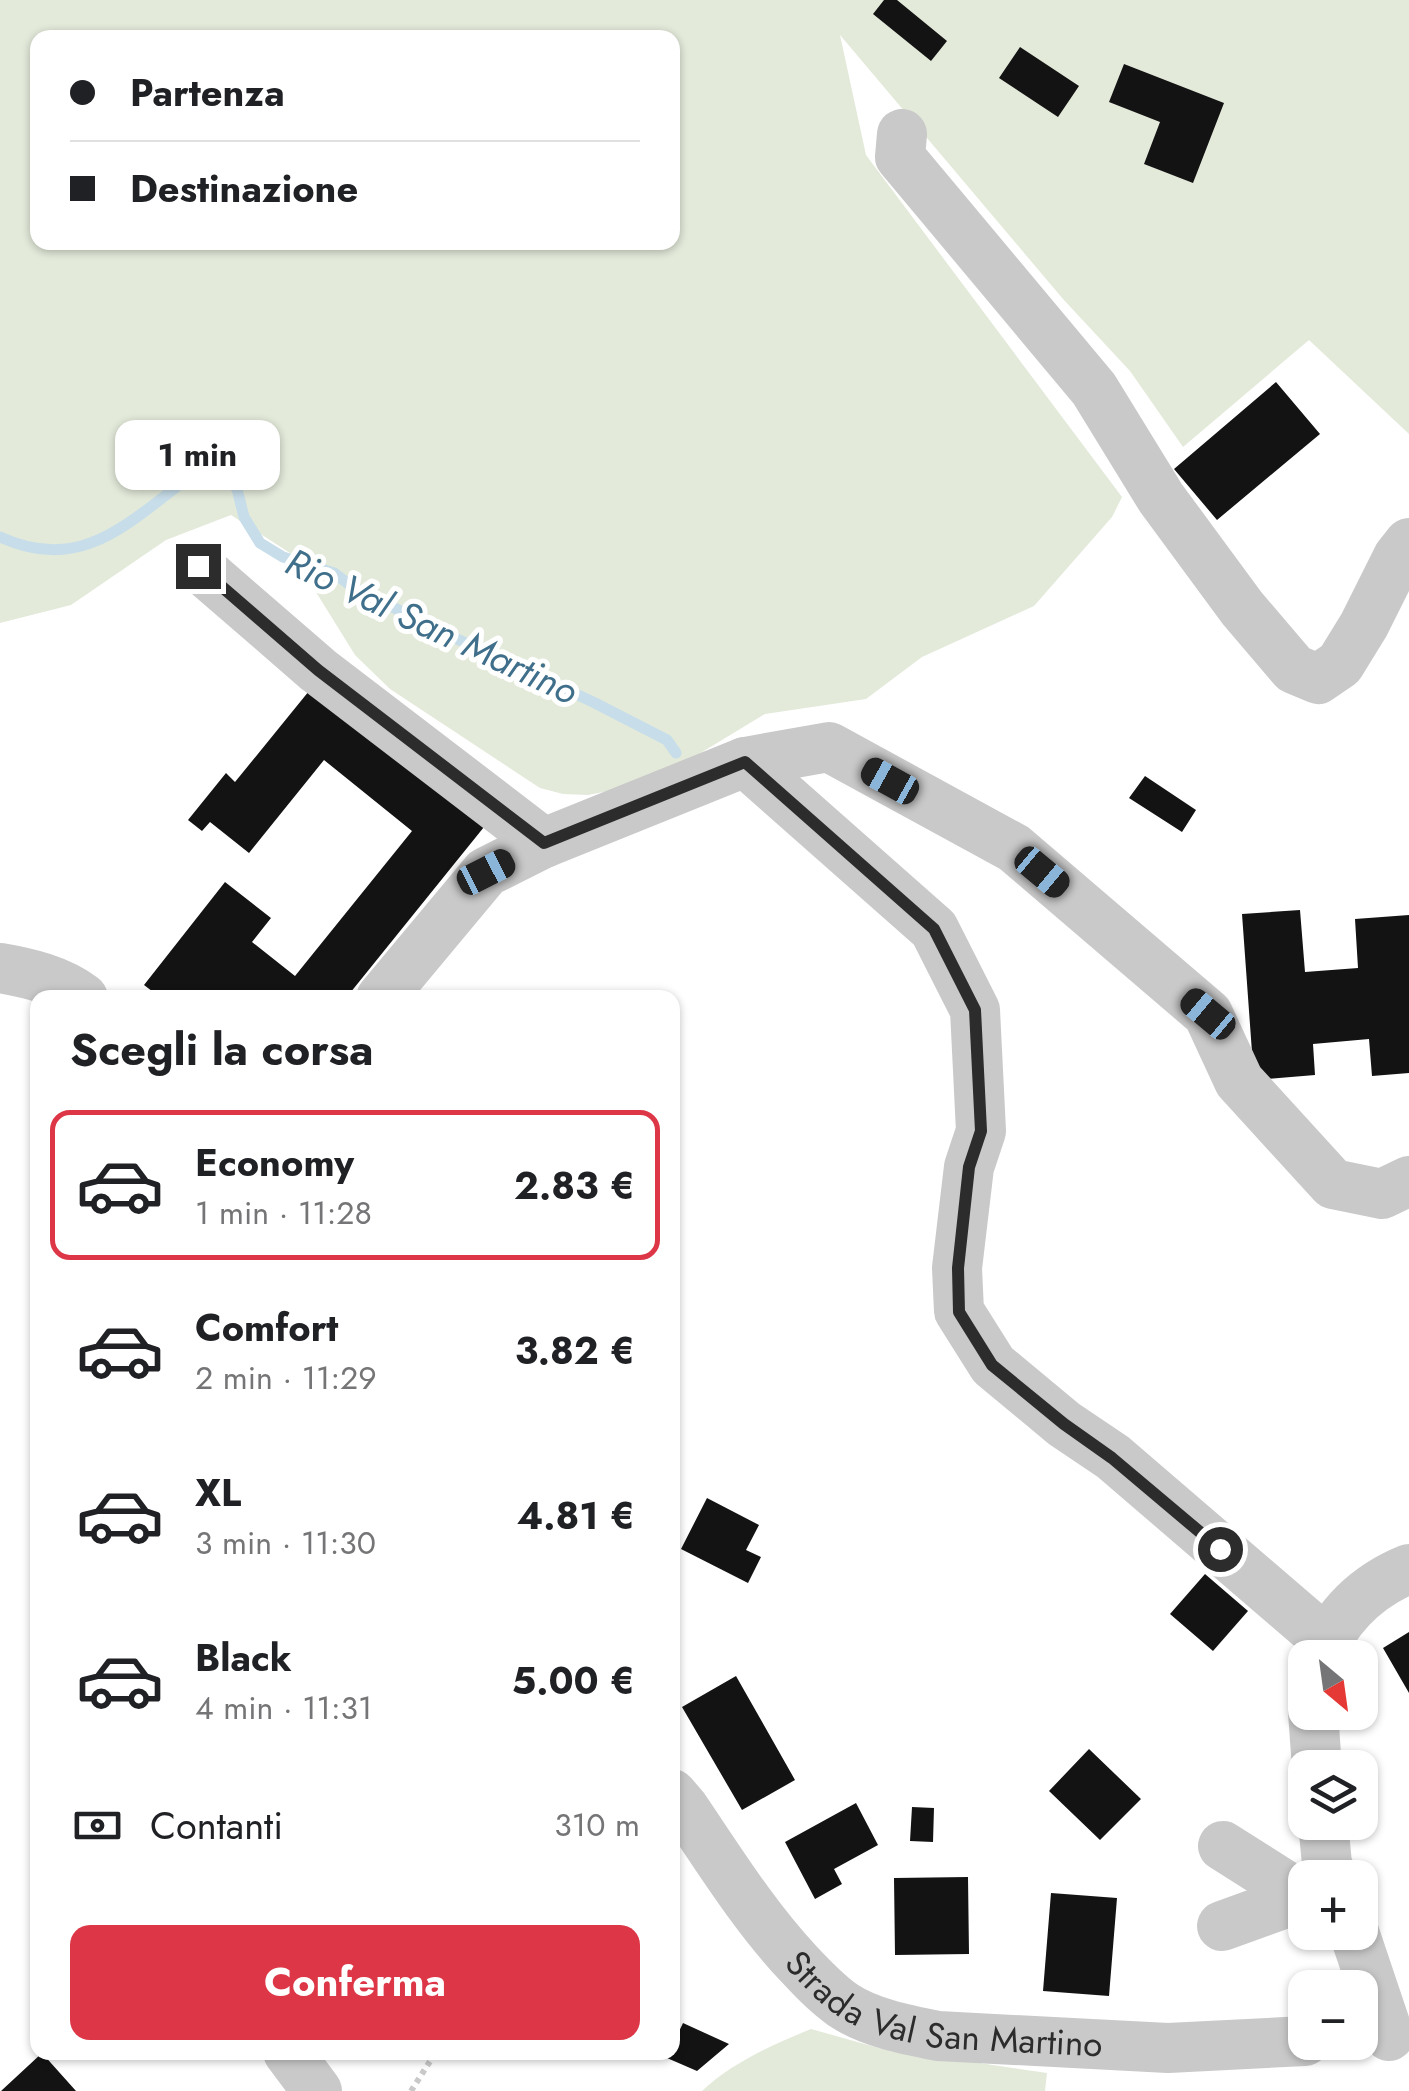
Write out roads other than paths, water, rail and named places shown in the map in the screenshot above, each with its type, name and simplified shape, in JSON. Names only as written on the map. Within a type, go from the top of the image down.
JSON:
[{"type":"street","points":[[902,134],[900,158],[1094,388],[1161,498],[1242,608],[1294,669],[1318,680],[1340,664],[1409,543]]},
{"type":"street","points":[[198,566],[318,670],[544,843]]},
{"type":"street","points":[[387,990],[486,872],[544,843],[745,762],[829,747],[1014,848],[1208,1014],[1240,1081],[1334,1184],[1382,1194],[1409,1181]]},
{"type":"street","points":[[745,762],[934,929],[975,1010],[981,1131],[969,1167],[958,1268],[959,1312],[992,1365],[1112,1458],[1313,1640]]},
{"type":"street","points":[[0,968],[41,977],[67,990]]},
{"type":"street","points":[[1329,1640],[1358,1599],[1384,1579],[1409,1569]]},
{"type":"street","name":"Strada Val San Martino","points":[[680,1803],[784,1948],[846,2007],[874,2019],[938,2036],[1168,2048],[1288,2042]]},
{"type":"street","points":[[1223,1846],[1288,1878]]},
{"type":"street","points":[[1222,1926],[1288,1900]]},
{"type":"street","points":[[1360,1950],[1386,2036]]},
{"type":"street","points":[[294,2060],[317,2091]]},
{"type":"waterway","name":"Rio Val San Martino","points":[[0,537],[29,547],[56,550],[80,546],[126,525],[192,475],[227,477],[237,489],[244,517],[260,543],[283,557],[334,573],[354,588],[593,702],[667,740],[676,753]]}]
